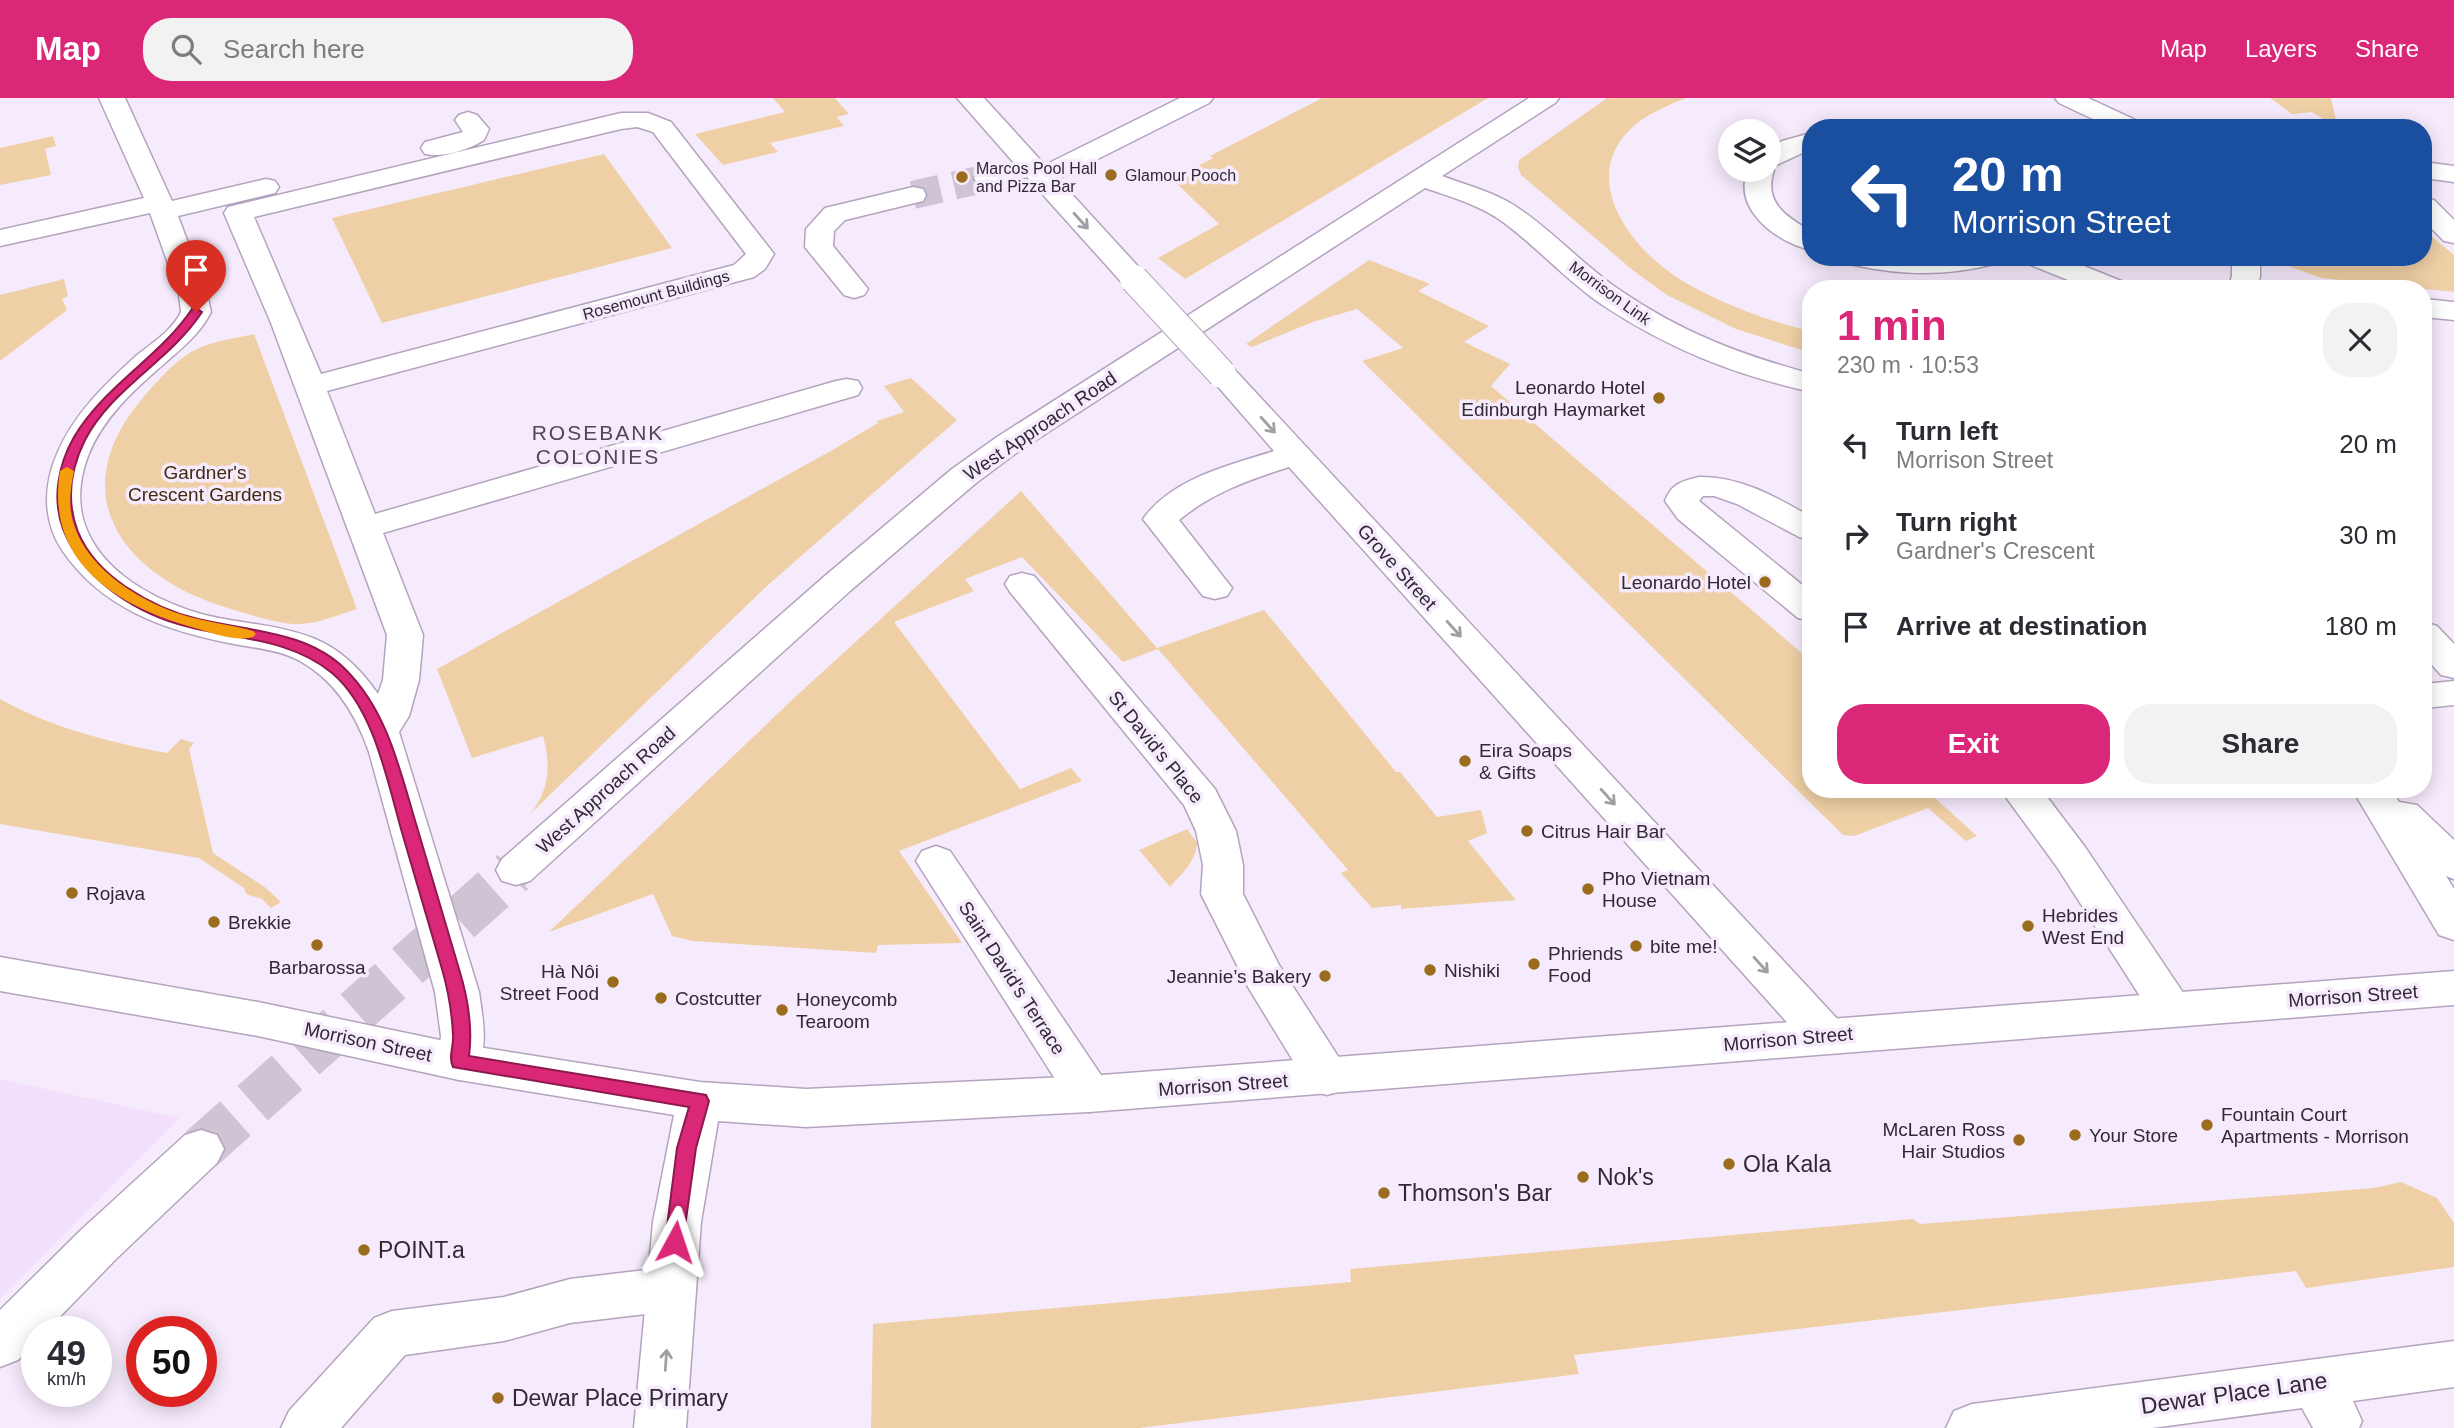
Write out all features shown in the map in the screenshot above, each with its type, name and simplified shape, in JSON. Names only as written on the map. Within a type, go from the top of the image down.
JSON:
[{"type":"street","points":[[112,98],[161,207],[193,294],[196,312],[182,333],[109,398],[80,438],[70,459],[64,485],[64,513],[70,533],[78,549],[104,579],[142,604],[192,623],[270,637],[305,649],[322,659],[352,686],[380,732],[457,992],[463,1037],[459,1062]]},
{"type":"street","name":"Grove Street","points":[[970,98],[1826,1036]]},
{"type":"street","points":[[987,178],[1037,172],[1200,98]]},
{"type":"street","name":"West Approach Road","points":[[516,870],[838,583],[964,476],[1008,444],[1546,98]]},
{"type":"street","points":[[2068,98],[2114,119]]},
{"type":"street","name":"Rosemount Buildings","points":[[639,119],[655,121],[662,127],[760,254],[755,263],[744,271],[310,386],[238,213],[610,123],[639,119]]},
{"type":"street","points":[[0,238],[161,207],[466,141],[475,135],[476,130],[468,120]]},
{"type":"street","points":[[1781,153],[1802,144]]},
{"type":"street","points":[[2432,171],[2454,174]]},
{"type":"street","name":"Morrison Link","points":[[1422,178],[1482,199],[1511,215],[1609,296],[1675,337],[1736,362],[1802,380]]},
{"type":"street","points":[[1757,182],[1757,193],[1766,211],[1786,229],[1802,237]]},
{"type":"street","points":[[854,289],[819,247],[820,229],[835,214],[913,195]]},
{"type":"street","points":[[2432,214],[2454,235]]},
{"type":"street","points":[[2058,266],[2094,280]]},
{"type":"street","points":[[2432,309],[2454,312]]},
{"type":"street","points":[[310,386],[405,635],[401,680],[390,716],[380,732]]},
{"type":"street","points":[[366,527],[847,388]]},
{"type":"street","points":[[1215,588],[1160,519],[1188,496],[1222,478],[1294,455]]},
{"type":"street","points":[[1802,526],[1713,484],[1694,485],[1685,492],[1682,501],[1690,512],[1802,603]]},
{"type":"street","name":"St David's Place","points":[[1022,584],[1201,799],[1216,831],[1223,865],[1222,894],[1231,915],[1262,975],[1327,1077]]},
{"type":"street","points":[[2432,643],[2454,666]]},
{"type":"street","points":[[2432,695],[2454,693]]},
{"type":"street","points":[[2026,798],[2063,846],[2171,1009]]},
{"type":"street","points":[[2379,798],[2454,924]]},
{"type":"street","points":[[2384,798],[2454,864]]},
{"type":"street","name":"Saint David's Terrace","points":[[936,861],[1089,1094]]},
{"type":"street","name":"Morrison Street","points":[[0,974],[258,1019],[459,1062],[700,1101],[806,1108],[1089,1094],[1327,1077],[2454,988]]},
{"type":"street","points":[[660,1428],[681,1183],[700,1101]]},
{"type":"street","points":[[0,1344],[99,1244],[201,1149]]},
{"type":"street","points":[[307,1428],[392,1335],[504,1319],[570,1301],[671,1289]]},
{"type":"street","name":"Dewar Place Lane","points":[[1972,1428],[2326,1401],[2450,1371]]},
{"type":"shaded area","points":[[0,1079],[179,1118],[0,1298]]},
{"type":"green space","points":[[773,98],[835,98],[849,114],[837,117],[844,126],[770,143],[778,152],[723,165],[695,134],[785,112]]},
{"type":"green space","points":[[1322,98],[1488,98],[1185,279],[1158,258],[1219,224],[1174,181],[1177,177],[1213,158],[1210,156]]},
{"type":"green space","points":[[1607,98],[1686,98],[1653,113],[1635,125],[1618,145],[1610,166],[1610,187],[1616,209],[1627,229],[1660,265],[1678,278],[1725,303],[1802,329],[1802,350],[1736,329],[1667,295],[1635,272],[1521,175],[1519,160]]},
{"type":"green space","points":[[2270,98],[2331,98],[2336,119],[2323,119],[2312,112],[2292,114]]},
{"type":"green space","points":[[53,136],[56,146],[45,149],[51,175],[0,185],[0,148]]},
{"type":"green space","points":[[604,154],[672,248],[382,323],[332,218]]},
{"type":"green space","points":[[2432,237],[2454,255],[2454,292],[2432,290],[2432,280],[2321,278],[2288,266],[2432,266]]},
{"type":"green space","points":[[1369,260],[1430,284],[1418,291],[1489,326],[1464,342],[1510,364],[1491,386],[1802,653],[1802,795],[1362,361],[1403,348],[1357,309],[1313,322],[1252,347],[1246,344]]},
{"type":"green space","points":[[64,279],[68,296],[62,299],[67,310],[0,361],[0,295]]},
{"type":"green space","name":"Gardner's Crescent Gardens","points":[[254,334],[357,609],[315,622],[284,623],[264,619],[191,594],[159,576],[134,554],[116,528],[106,499],[107,468],[118,434],[154,385],[189,353],[218,342]]},
{"type":"green space","points":[[911,378],[957,420],[768,585],[530,814],[542,795],[547,777],[543,736],[472,758],[437,669],[834,449],[878,423],[877,421],[904,412],[884,386]]},
{"type":"green space","points":[[1021,491],[1157,648],[1264,610],[1396,772],[1400,772],[1437,817],[1481,810],[1487,833],[1468,841],[1516,900],[1401,909],[1401,905],[1372,908],[1341,873],[1348,870],[1158,649],[1123,662],[1022,557],[965,579],[974,591],[894,622],[1020,789],[1071,768],[1082,781],[899,851],[962,943],[878,945],[876,953],[693,941],[672,936],[653,894],[549,932],[794,698]]},
{"type":"green space","points":[[0,699],[60,726],[124,744],[167,753],[181,739],[194,743],[189,749],[213,853],[266,888],[281,902],[271,908],[262,899],[246,894],[244,888],[199,858],[0,824]]},
{"type":"green space","points":[[1805,798],[1935,798],[1977,836],[1966,841],[1928,808],[1854,836],[1843,835]]},
{"type":"green space","points":[[1187,829],[1197,842],[1196,849],[1188,867],[1170,887],[1139,850]]},
{"type":"green space","points":[[2401,1182],[2437,1198],[2454,1223],[2454,1267],[2306,1288],[2296,1271],[1574,1355],[1579,1374],[1139,1428],[871,1428],[873,1324],[1351,1282],[1350,1269],[1913,1219],[1920,1224],[2374,1188]]},
{"type":"tunnel","points":[[913,195],[987,178]]},
{"type":"tunnel","points":[[511,874],[516,870]]},
{"type":"tunnel","points":[[201,1149],[513,872]]},
{"type":"slow traffic","points":[[67,471],[63,492],[64,513],[70,533],[78,549],[104,579],[142,604],[173,617],[210,628],[248,634]]},
{"type":"place","name":"Glamour Pooch","points":[[1111,175]]},
{"type":"place","name":"Marcos Pool Hall and Pizza Bar","points":[[962,177]]},
{"type":"place","name":"Leonardo Hotel Edinburgh Haymarket","points":[[1659,398]]},
{"type":"place","name":"Leonardo Hotel","points":[[1765,582]]},
{"type":"place","name":"Eira Soaps & Gifts","points":[[1465,761]]},
{"type":"place","name":"Citrus Hair Bar","points":[[1527,831]]},
{"type":"place","name":"Pho Vietnam House","points":[[1588,889]]},
{"type":"place","name":"Rojava","points":[[72,893]]},
{"type":"place","name":"Brekkie","points":[[214,922]]},
{"type":"place","name":"Hebrides West End","points":[[2028,926]]},
{"type":"place","name":"Barbarossa","points":[[317,945]]},
{"type":"place","name":"bite me!","points":[[1636,946]]},
{"type":"place","name":"Phriends Food","points":[[1534,964]]},
{"type":"place","name":"Nishiki","points":[[1430,970]]},
{"type":"place","name":"Jeannie’s Bakery","points":[[1325,976]]},
{"type":"place","name":"Hà Nôi Street Food","points":[[613,982]]},
{"type":"place","name":"Costcutter","points":[[661,998]]},
{"type":"place","name":"Honeycomb Tearoom","points":[[782,1010]]},
{"type":"place","name":"Fountain Court Apartments - Morrison","points":[[2207,1125]]},
{"type":"place","name":"Your Store","points":[[2075,1135]]},
{"type":"place","name":"McLaren Ross Hair Studios","points":[[2019,1140]]},
{"type":"place","name":"Ola Kala","points":[[1729,1164]]},
{"type":"place","name":"Nok's","points":[[1583,1177]]},
{"type":"place","name":"Thomson's Bar","points":[[1384,1193]]},
{"type":"place","name":"POINT.a","points":[[364,1250]]},
{"type":"place","name":"Dewar Place Primary","points":[[498,1398]]},
{"type":"district","name":"ROSEBANK COLONIES","points":[[598,444]]},
{"type":"route","points":[[196,312],[182,333],[109,398],[93,416],[80,438],[70,459],[63,492],[64,513],[78,549],[104,579],[142,604],[210,628],[270,637],[305,649],[338,670],[352,686],[380,732],[424,875],[457,992],[463,1037],[459,1062],[700,1101],[687,1148],[675,1242]]}]
